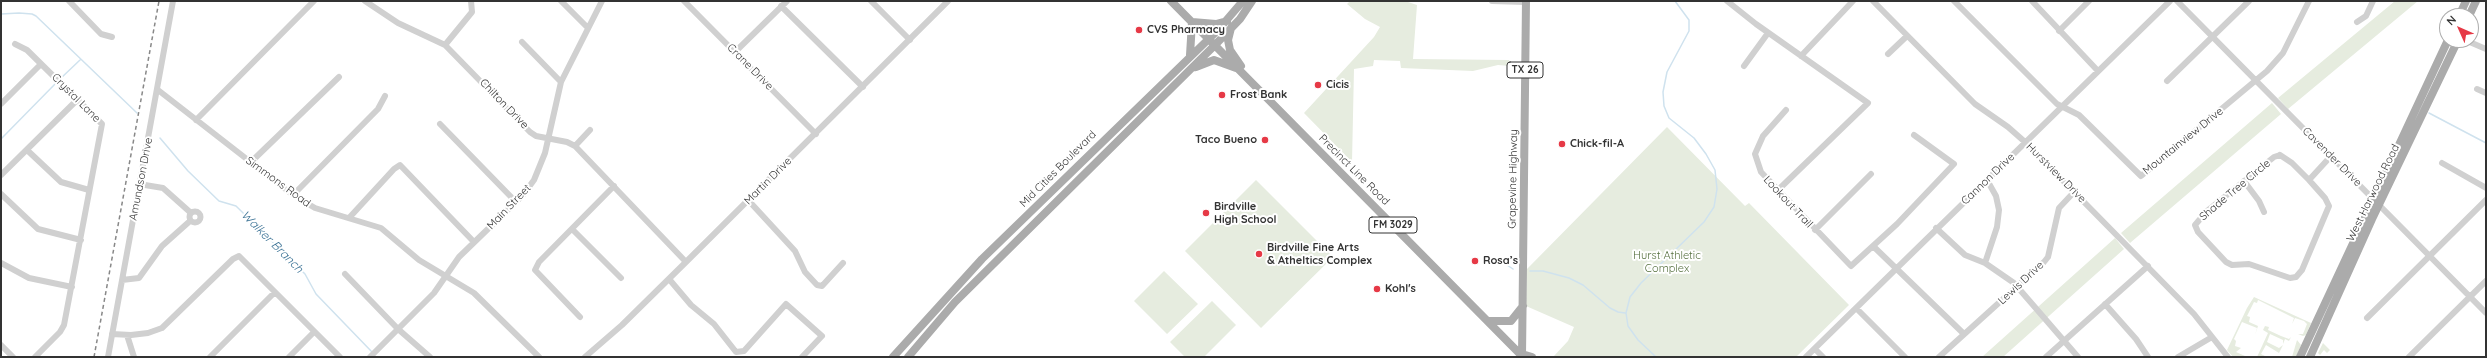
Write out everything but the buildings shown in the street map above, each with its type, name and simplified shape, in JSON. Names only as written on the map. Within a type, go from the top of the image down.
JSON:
[{"type":"main road","name":"Precinct Line Road","points":[[1171,1],[1523,356],[1532,357]]},
{"type":"main road","name":"Grapevine Highway","points":[[1523,356],[1526,1]]},
{"type":"main road","name":"Mid Cities Boulevard","points":[[908,357],[948,311],[1187,72],[1249,2]]},
{"type":"main road","points":[[1188,57],[1191,52],[1192,22],[1229,24],[1230,50],[1245,76]]},
{"type":"main road","name":"Mid Cities Boulevard","points":[[893,357],[939,304],[1015,226],[1188,57],[1212,42]]},
{"type":"main road","name":"West Harwood Road","points":[[2300,357],[2444,48]]},
{"type":"main road","name":"West Harwood Road","points":[[2310,357],[2380,204],[2454,48]]},
{"type":"main road","points":[[1187,72],[1200,64],[1214,60],[1238,69]]},
{"type":"main road","points":[[1116,127],[1123,136]]},
{"type":"main road","points":[[1015,226],[1030,228]]},
{"type":"main road","points":[[939,304],[948,311]]},
{"type":"main road","points":[[1489,321],[1511,321],[1523,306]]},
{"type":"street","points":[[69,1],[76,3],[101,34],[112,37]]},
{"type":"street","name":"Amundson Drive","points":[[108,357],[139,184],[158,90],[173,1]]},
{"type":"street","points":[[196,120],[314,1]]},
{"type":"street","name":"Chilton Drive","points":[[365,1],[398,23],[445,45],[530,132],[536,136],[548,137],[570,143],[575,146],[686,262]]},
{"type":"street","points":[[445,45],[472,12],[471,1]]},
{"type":"street","points":[[561,1],[588,28]]},
{"type":"street","name":"Main Street","points":[[370,357],[434,293],[445,275],[474,242],[528,189],[540,168],[561,82],[602,1]]},
{"type":"street","name":"Crane Drive","points":[[684,1],[816,134]]},
{"type":"street","points":[[735,52],[786,1]]},
{"type":"street","points":[[871,1],[910,40]]},
{"type":"street","name":"Martin Drive","points":[[585,357],[622,325],[669,279],[948,1]]},
{"type":"street","points":[[1492,1],[1526,1]]},
{"type":"street","points":[[1727,1],[1768,33],[1868,103],[1777,191]]},
{"type":"street","points":[[1801,56],[1854,1]]},
{"type":"street","name":"Hurstview Drive","points":[[1873,1],[1974,104],[2008,127],[2025,142],[2148,266],[2228,357]]},
{"type":"street","name":"Mountainview Drive","points":[[1954,1],[2061,107],[2079,115],[2141,176],[2256,80],[2283,53],[2309,1]]},
{"type":"street","points":[[2032,1],[2098,71]]},
{"type":"street","points":[[2059,31],[2089,1]]},
{"type":"street","name":"Cannon Drive","points":[[1806,357],[1936,228],[2170,1]]},
{"type":"street","name":"Cavender Drive","points":[[2177,1],[2380,204],[2486,313]]},
{"type":"street","points":[[2167,81],[2249,1]]},
{"type":"street","points":[[2357,22],[2366,16],[2373,1]]},
{"type":"street","points":[[781,6],[863,87]]},
{"type":"street","points":[[1744,66],[1768,33]]},
{"type":"street","points":[[1888,54],[1907,36]]},
{"type":"street","points":[[522,42],[561,82]]},
{"type":"street","name":"Crystal Lane","points":[[16,44],[27,50],[102,124],[64,325],[35,357]]},
{"type":"street","points":[[1,104],[41,64]]},
{"type":"street","points":[[251,162],[338,76]]},
{"type":"street","points":[[2477,89],[2486,93]]},
{"type":"street","name":"Simmons Road","points":[[158,90],[293,195],[315,208],[381,228],[409,253],[474,293],[539,357]]},
{"type":"street","points":[[293,195],[378,109],[385,96]]},
{"type":"street","points":[[1,176],[77,100]]},
{"type":"street","name":"Lookout Trail","points":[[1786,110],[1763,136],[1755,154],[1761,172],[1814,230],[1851,266],[1873,246]]},
{"type":"street","points":[[440,124],[516,202]]},
{"type":"street","points":[[575,146],[590,130]]},
{"type":"street","points":[[1914,135],[1954,164],[1873,246],[1964,334]]},
{"type":"street","points":[[27,150],[60,182],[89,190]]},
{"type":"street","name":"Shade Tree Circle","points":[[2278,155],[2286,158],[2325,198],[2329,206],[2302,270],[2296,277],[2290,278],[2249,264],[2232,264],[2226,262],[2196,229],[2196,222],[2244,181],[2278,155]]},
{"type":"street","points":[[2309,180],[2331,156]]},
{"type":"street","points":[[2442,163],[2486,188]]},
{"type":"street","points":[[349,218],[394,169],[400,165],[474,242]]},
{"type":"street","points":[[1814,230],[1871,174]]},
{"type":"street","points":[[1986,263],[1997,227],[1999,210],[1996,196],[1987,180]]},
{"type":"street","points":[[2244,181],[2259,201],[2264,212]]},
{"type":"street","points":[[139,184],[163,188],[191,213],[198,213],[200,218],[196,223],[190,221]]},
{"type":"street","points":[[580,317],[535,270],[539,262],[614,186]]},
{"type":"street","name":"Lewis Drive","points":[[1939,357],[2040,268],[2048,257],[2059,208],[2074,192]]},
{"type":"street","points":[[1,194],[38,229],[80,240]]},
{"type":"street","points":[[749,200],[795,251],[805,272],[817,285],[822,286],[844,263]]},
{"type":"street","points":[[2367,318],[2486,200]]},
{"type":"street","points":[[122,280],[138,278],[162,246],[190,221],[191,213]]},
{"type":"street","points":[[1936,228],[1965,255],[1986,263],[2001,272],[2018,288],[2078,357]]},
{"type":"street","points":[[572,229],[621,278]]},
{"type":"street","points":[[112,334],[127,335],[148,333],[162,328],[237,256],[242,258],[340,357]]},
{"type":"street","points":[[1,263],[29,278],[72,287]]},
{"type":"street","points":[[2046,357],[2148,266]]},
{"type":"street","points":[[346,274],[398,328],[430,357]]},
{"type":"street","points":[[669,279],[691,305],[714,324],[736,352],[744,351],[786,304],[822,336],[802,357]]},
{"type":"street","points":[[2409,357],[2486,281]]},
{"type":"street","points":[[210,357],[275,292]]},
{"type":"street","points":[[2105,304],[2136,339],[2148,357]]},
{"type":"street","points":[[1856,308],[1905,357]]},
{"type":"street","points":[[289,357],[314,332]]},
{"type":"street","points":[[127,335],[134,357]]},
{"type":"street","points":[[2178,357],[2212,337]]},
{"type":"street","points":[[1,345],[13,357]]},
{"type":"street","points":[[1815,348],[1824,357]]},
{"type":"green space","points":[[1350,1],[1405,1],[1417,5],[1413,59],[1509,60],[1510,66],[1498,65],[1473,71],[1401,68],[1400,61],[1374,60],[1373,66],[1354,69],[1352,162],[1304,113],[1374,37],[1380,27],[1365,19],[1347,4]]},
{"type":"green space","points":[[2395,1],[2418,1],[2288,109],[2278,98]]},
{"type":"green space","points":[[2272,103],[2281,114],[2130,243],[2121,233]]},
{"type":"green space","name":"Hurst Athletic Complex","points":[[1667,127],[1745,206],[1749,203],[1849,305],[1796,357],[1553,357],[1568,341],[1574,327],[1526,306],[1527,269]]},
{"type":"green space","name":"Birdville Fine Arts & Atheltics Complex","points":[[1256,180],[1333,257],[1261,328],[1185,251]]},
{"type":"green space","points":[[2115,238],[2124,249],[2003,357],[1982,357]]},
{"type":"green space","points":[[1164,271],[1198,304],[1167,334],[1134,301]]},
{"type":"green space","points":[[2254,297],[2311,323],[2306,335],[2303,336],[2298,334],[2303,334],[2307,324],[2304,321],[2295,318],[2292,324],[2294,318],[2258,300],[2257,303],[2254,302],[2247,316],[2250,317],[2249,322],[2258,326],[2255,335],[2257,328],[2242,322],[2234,339],[2236,341],[2235,346],[2241,348],[2236,352],[2245,356],[2233,357],[2227,350],[2247,308]]},
{"type":"green space","points":[[1212,301],[1236,325],[1204,357],[1185,357],[1170,342]]},
{"type":"green space","points":[[2265,326],[2269,327],[2268,330],[2281,336],[2289,339],[2291,337],[2289,341],[2285,339],[2283,344],[2283,340],[2270,334],[2267,342],[2279,348],[2283,345],[2279,353],[2266,345],[2261,354],[2267,357],[2257,357],[2268,333],[2263,330]]},
{"type":"green space","points":[[2297,340],[2301,345],[2296,357],[2292,357]]},
{"type":"green space","points":[[2323,343],[2330,350],[2327,353],[2324,350],[2320,355],[2318,353]]},
{"type":"waterway","points":[[1656,357],[1638,340],[1628,326],[1626,313],[1630,297],[1641,283],[1704,222],[1714,207],[1717,189],[1715,170],[1706,154],[1694,138],[1669,118],[1664,106],[1663,92],[1667,72],[1689,31],[1689,20],[1675,1]]},
{"type":"waterway","points":[[1,14],[19,13],[32,14],[36,16],[137,113]]},
{"type":"waterway","name":"Walker Branch","points":[[60,79],[80,60]]},
{"type":"waterway","name":"Walker Branch","points":[[1,139],[57,82]]},
{"type":"waterway","points":[[2429,113],[2486,143]]},
{"type":"waterway","name":"Walker Branch","points":[[160,138],[188,171],[219,201],[236,206],[305,274],[316,294],[372,352]]},
{"type":"waterway","points":[[1501,261],[1513,269]]},
{"type":"waterway","points":[[1530,271],[1543,271],[1569,278],[1583,285],[1610,308],[1618,312],[1625,313]]},
{"type":"railway","points":[[94,357],[159,1]]},
{"type":"place","name":"CVS Pharmacy","points":[[1139,30]]},
{"type":"place","name":"Cicis","points":[[1318,85]]},
{"type":"place","name":"Frost Bank","points":[[1222,95]]},
{"type":"place","name":"Taco Bueno","points":[[1265,140]]},
{"type":"place","name":"Chick-fil-A","points":[[1562,144]]},
{"type":"place","name":"Birdville High School","points":[[1206,213]]},
{"type":"place","name":"Birdville Fine Arts & Atheltics Complex","points":[[1259,254]]},
{"type":"place","name":"Rosa’s","points":[[1475,261]]},
{"type":"place","name":"Kohl's","points":[[1377,289]]}]
